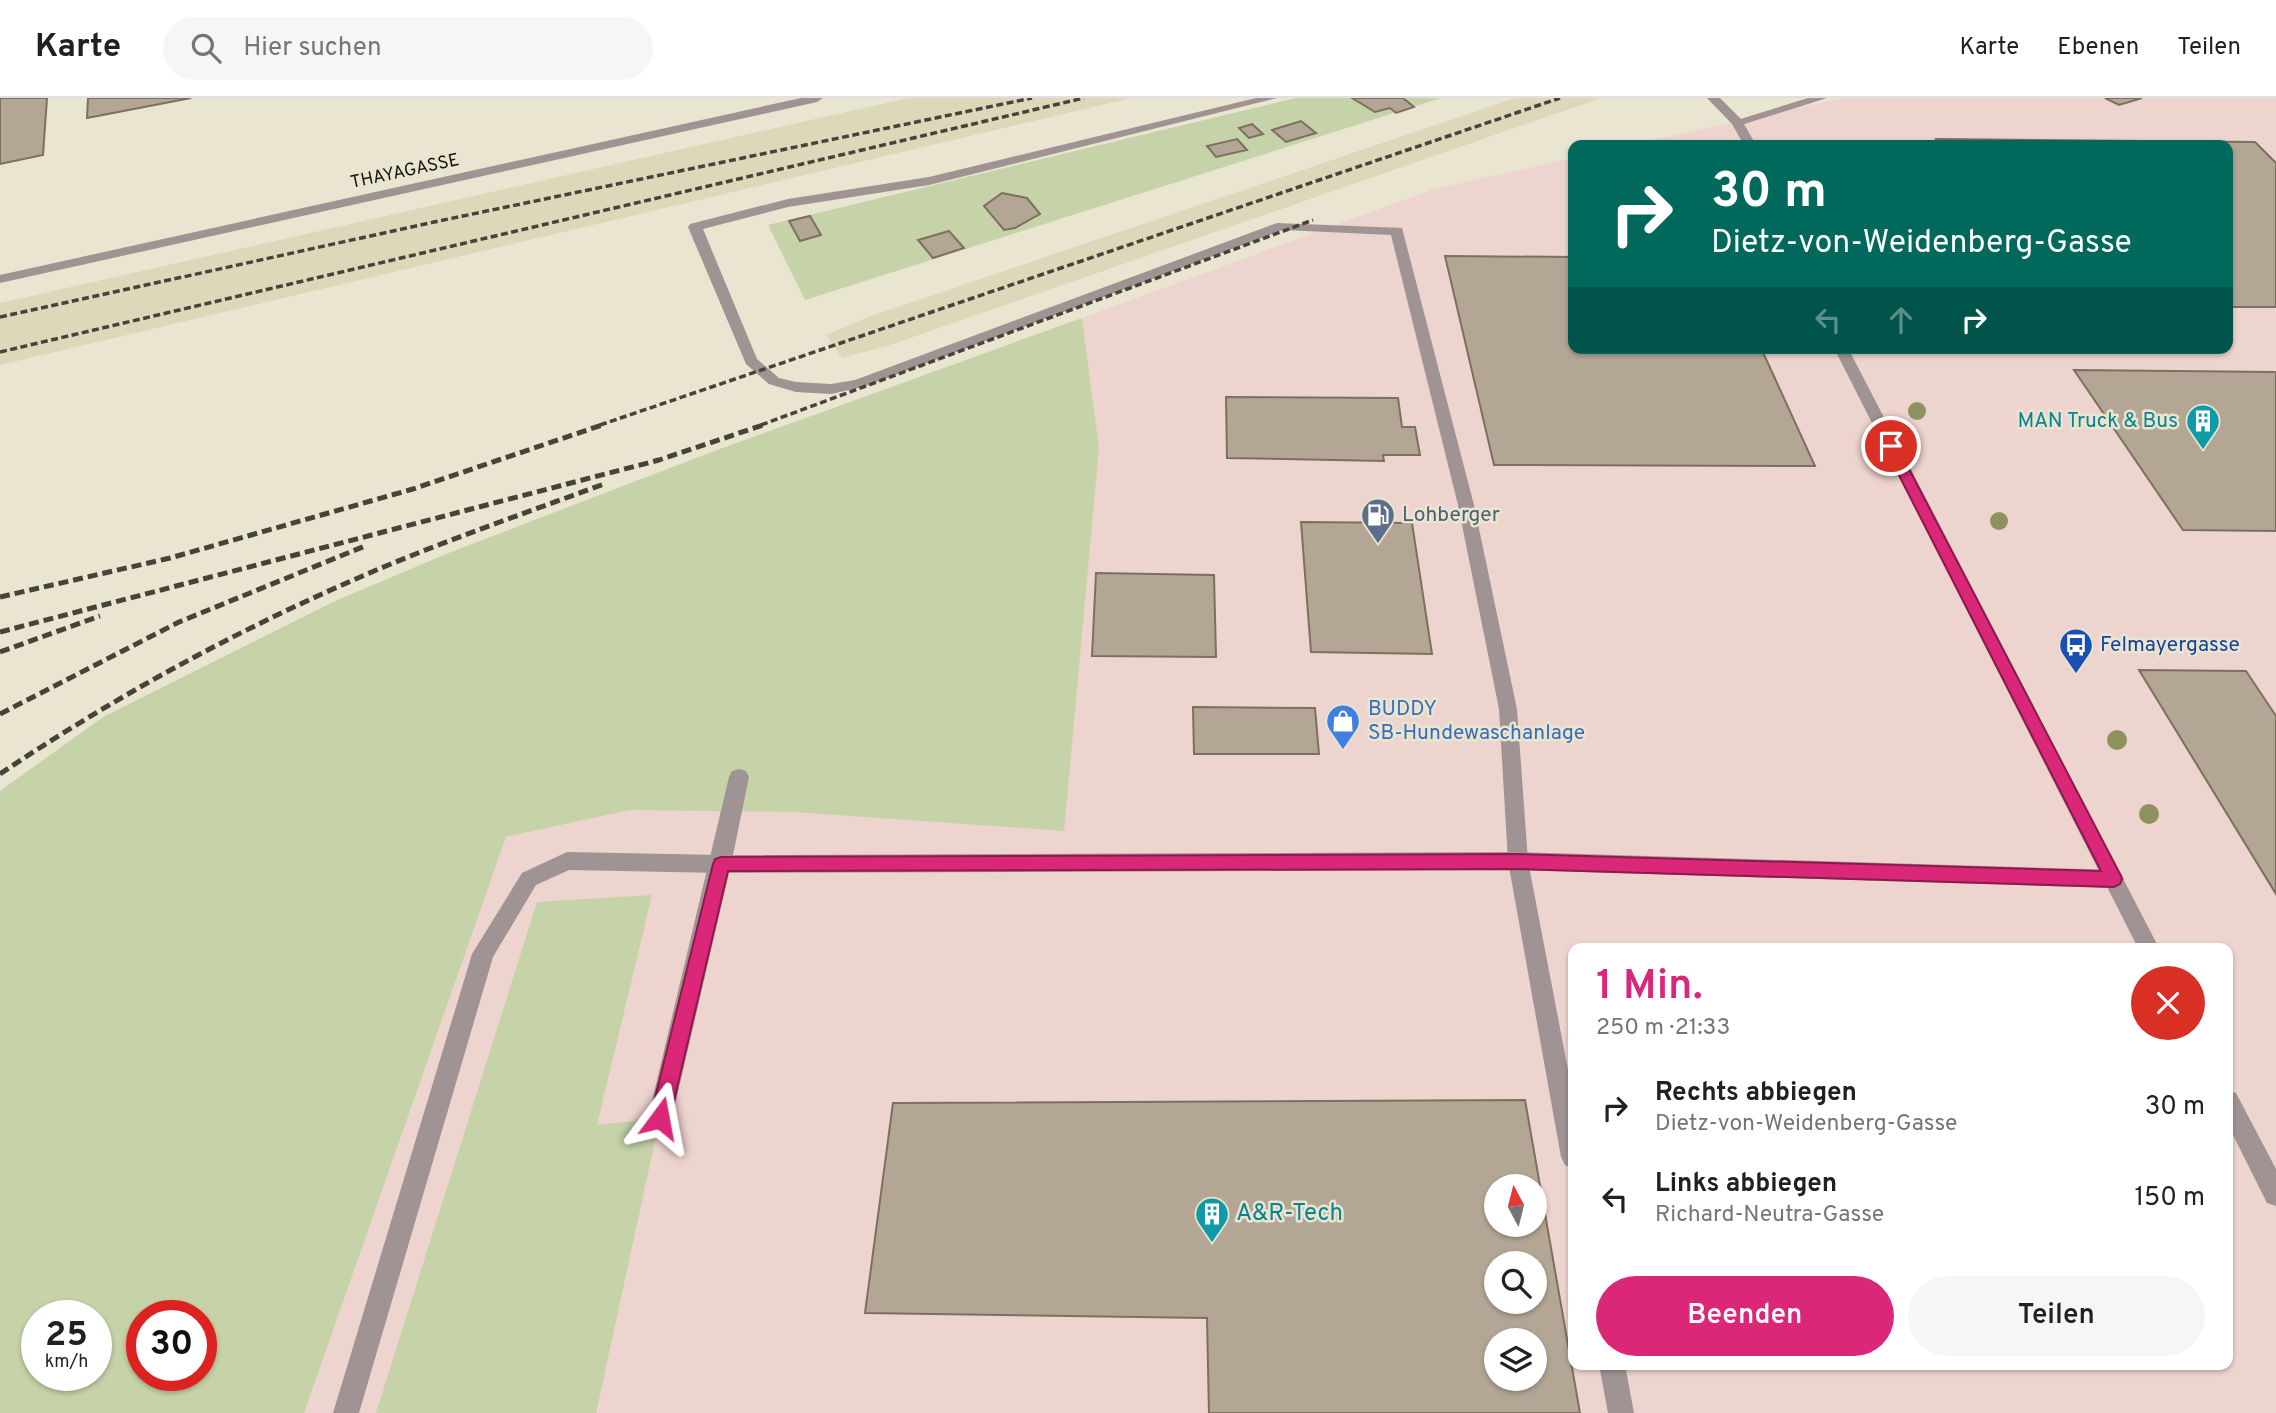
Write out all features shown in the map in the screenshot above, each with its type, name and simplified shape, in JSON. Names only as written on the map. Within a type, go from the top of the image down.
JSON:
[{"type":"street","name":"THAYAGASSE","points":[[0,279],[817,98]]},
{"type":"street","points":[[1271,98],[929,181],[788,203],[695,226],[751,361],[774,381],[796,387],[831,389],[858,384],[1282,226],[1397,231],[1466,505],[1508,709],[1518,861],[1568,1130]]},
{"type":"street","points":[[1713,98],[1737,122],[1747,140]]},
{"type":"street","points":[[1737,122],[1821,98]]},
{"type":"street","points":[[1844,354],[2146,943]]},
{"type":"street","points":[[660,1118],[739,777]]},
{"type":"street","points":[[346,1413],[482,954],[529,879],[567,861],[721,864],[1518,861],[2114,879]]},
{"type":"street","points":[[2233,1111],[2276,1194]]},
{"type":"street","points":[[1613,1370],[1621,1413]]},
{"type":"shaded area","points":[[908,98],[1131,98],[0,365],[0,303]]},
{"type":"shaded area","points":[[1515,98],[1601,98],[890,345],[842,358],[826,335],[871,316]]},
{"type":"shaded area","points":[[1842,98],[2276,98],[2276,1413],[304,1413],[506,837],[630,810],[794,812],[1099,448],[1082,318],[1434,189],[1568,159],[1568,354],[2233,354],[2233,140],[1653,140]]},
{"type":"green space","points":[[1296,98],[1441,98],[805,300],[768,225]]},
{"type":"green space","points":[[1082,318],[1099,448],[1064,831],[794,812],[630,810],[506,837],[304,1413],[0,1413],[0,791],[103,717],[335,601],[451,552],[717,450]]},
{"type":"green space","points":[[652,895],[597,1125],[660,1118],[596,1413],[376,1413],[537,902]]},
{"type":"building","points":[[0,98],[47,98],[43,155],[0,164]]},
{"type":"building","points":[[88,98],[191,98],[87,118]]},
{"type":"building","points":[[1352,98],[1403,98],[1414,107],[1396,113],[1390,108],[1375,112]]},
{"type":"building","points":[[2105,98],[2142,98],[2119,105]]},
{"type":"building","points":[[1301,121],[1316,133],[1286,142],[1272,130]]},
{"type":"building","points":[[1252,124],[1263,134],[1249,138],[1239,128]]},
{"type":"building","points":[[1237,139],[1247,150],[1216,157],[1207,146]]},
{"type":"building","points":[[1936,139],[2042,140],[1937,140]]},
{"type":"building","points":[[2233,142],[2255,142],[2276,163],[2276,307],[2233,307]]},
{"type":"building","points":[[1002,193],[1027,198],[1040,214],[1015,228],[1004,230],[984,206]]},
{"type":"building","points":[[810,216],[821,235],[800,241],[789,221]]},
{"type":"building","points":[[949,231],[964,248],[933,258],[918,240]]},
{"type":"building","points":[[1445,256],[1568,257],[1568,354],[1764,354],[1815,466],[1494,465]]},
{"type":"building","name":"MAN Truck & Bus","points":[[2074,370],[2276,372],[2276,531],[2183,530]]},
{"type":"building","points":[[1226,397],[1398,398],[1402,427],[1415,427],[1420,455],[1383,455],[1384,461],[1227,458]]},
{"type":"building","points":[[1301,522],[1412,523],[1432,654],[1311,652]]},
{"type":"building","points":[[1096,573],[1214,575],[1216,657],[1092,656]]},
{"type":"building","points":[[2139,670],[2246,671],[2276,716],[2276,894]]},
{"type":"building","points":[[1193,707],[1315,708],[1319,754],[1194,754]]},
{"type":"building","name":"A&R-Tech","points":[[1525,1100],[1538,1174],[1484,1174],[1484,1237],[1547,1237],[1547,1225],[1568,1345],[1568,1370],[1572,1370],[1580,1413],[1209,1413],[1207,1318],[865,1313],[893,1103]]},
{"type":"railway","points":[[0,317],[434,222],[1032,98]]},
{"type":"railway","points":[[0,352],[1084,98]]},
{"type":"railway","points":[[600,425],[1560,98]]},
{"type":"railway","points":[[761,425],[1313,220]]},
{"type":"railway","points":[[0,597],[170,558],[413,489],[605,424]]},
{"type":"railway","points":[[0,632],[659,460],[766,424]]},
{"type":"railway","points":[[0,774],[140,687],[285,611],[413,555],[604,484]]},
{"type":"railway","points":[[0,714],[179,622],[365,546]]},
{"type":"railway","points":[[0,652],[100,616]]},
{"type":"place","name":"MAN Truck & Bus","points":[[2203,451]]},
{"type":"place","name":"Lohberger","points":[[1378,545]]},
{"type":"place","name":"Felmayergasse","points":[[2076,675]]},
{"type":"place","name":"BUDDY SB-Hundewaschanlage","points":[[1343,751]]},
{"type":"place","name":"A&R-Tech","points":[[1212,1244]]},
{"type":"route","points":[[660,1118],[721,864],[1518,861],[2114,879],[1891,446]]}]
